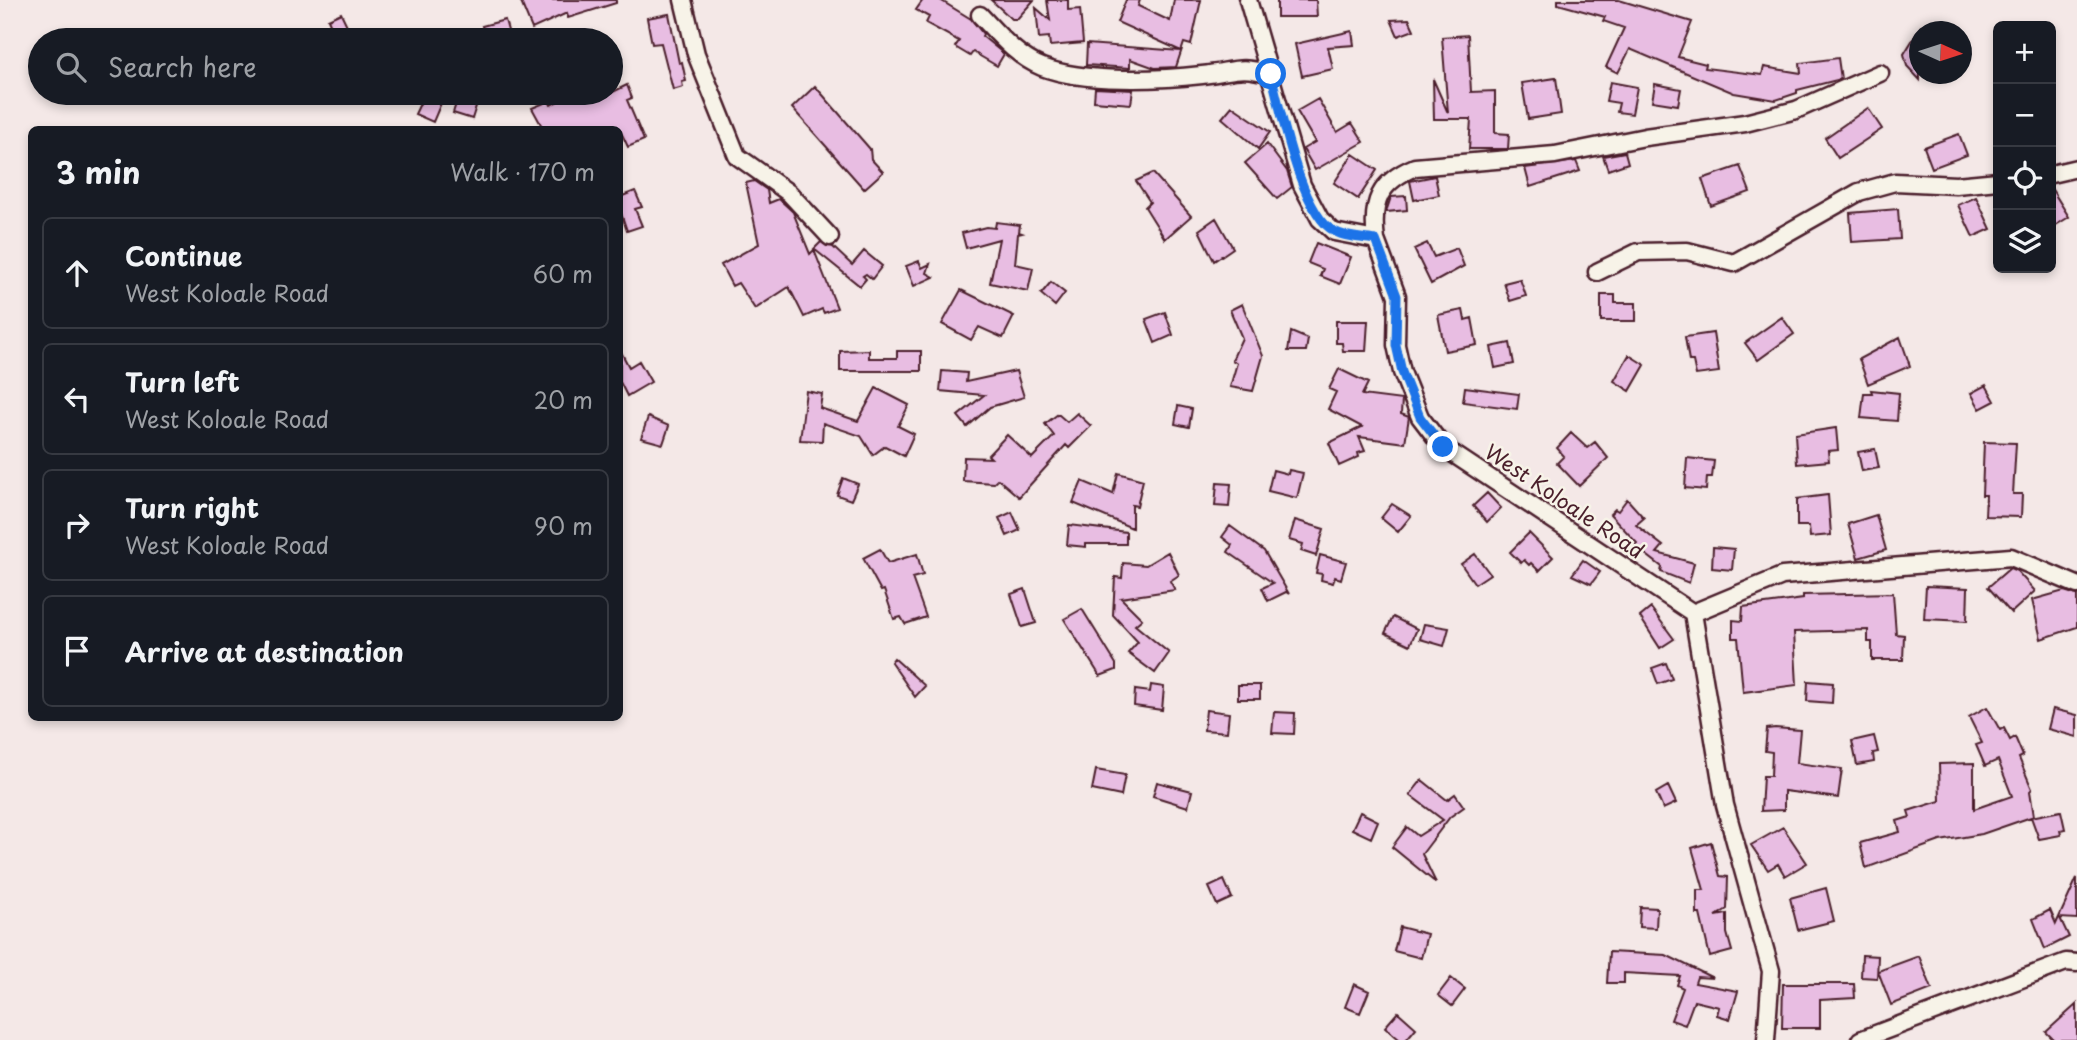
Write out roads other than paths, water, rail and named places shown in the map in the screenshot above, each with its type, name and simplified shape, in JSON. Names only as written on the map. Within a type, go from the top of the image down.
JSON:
[{"type":"street","points":[[683,0],[696,54],[737,156],[789,193],[830,237]]},
{"type":"street","points":[[1248,0],[1302,185],[1320,219],[1334,232],[1376,240],[1373,217],[1379,194],[1395,175],[1415,167],[1555,155],[1645,137],[1745,124],[1796,110],[1880,73]]},
{"type":"street","points":[[980,15],[1013,49],[1042,67],[1088,75],[1144,80],[1206,75],[1233,68],[1271,74]]},
{"type":"street","points":[[2056,173],[2077,168]]},
{"type":"street","points":[[1597,272],[1638,252],[1686,251],[1734,263],[1859,192],[1895,182],[1956,185],[1993,181]]},
{"type":"street","name":"West Koloale Road","points":[[1376,240],[1397,296],[1396,345],[1402,372],[1420,417],[1443,447],[1693,613]]},
{"type":"street","points":[[1766,1040],[1772,971],[1725,805],[1693,613],[1782,576],[2011,557],[2077,585]]},
{"type":"street","points":[[1860,1040],[2066,962],[2077,963]]}]
